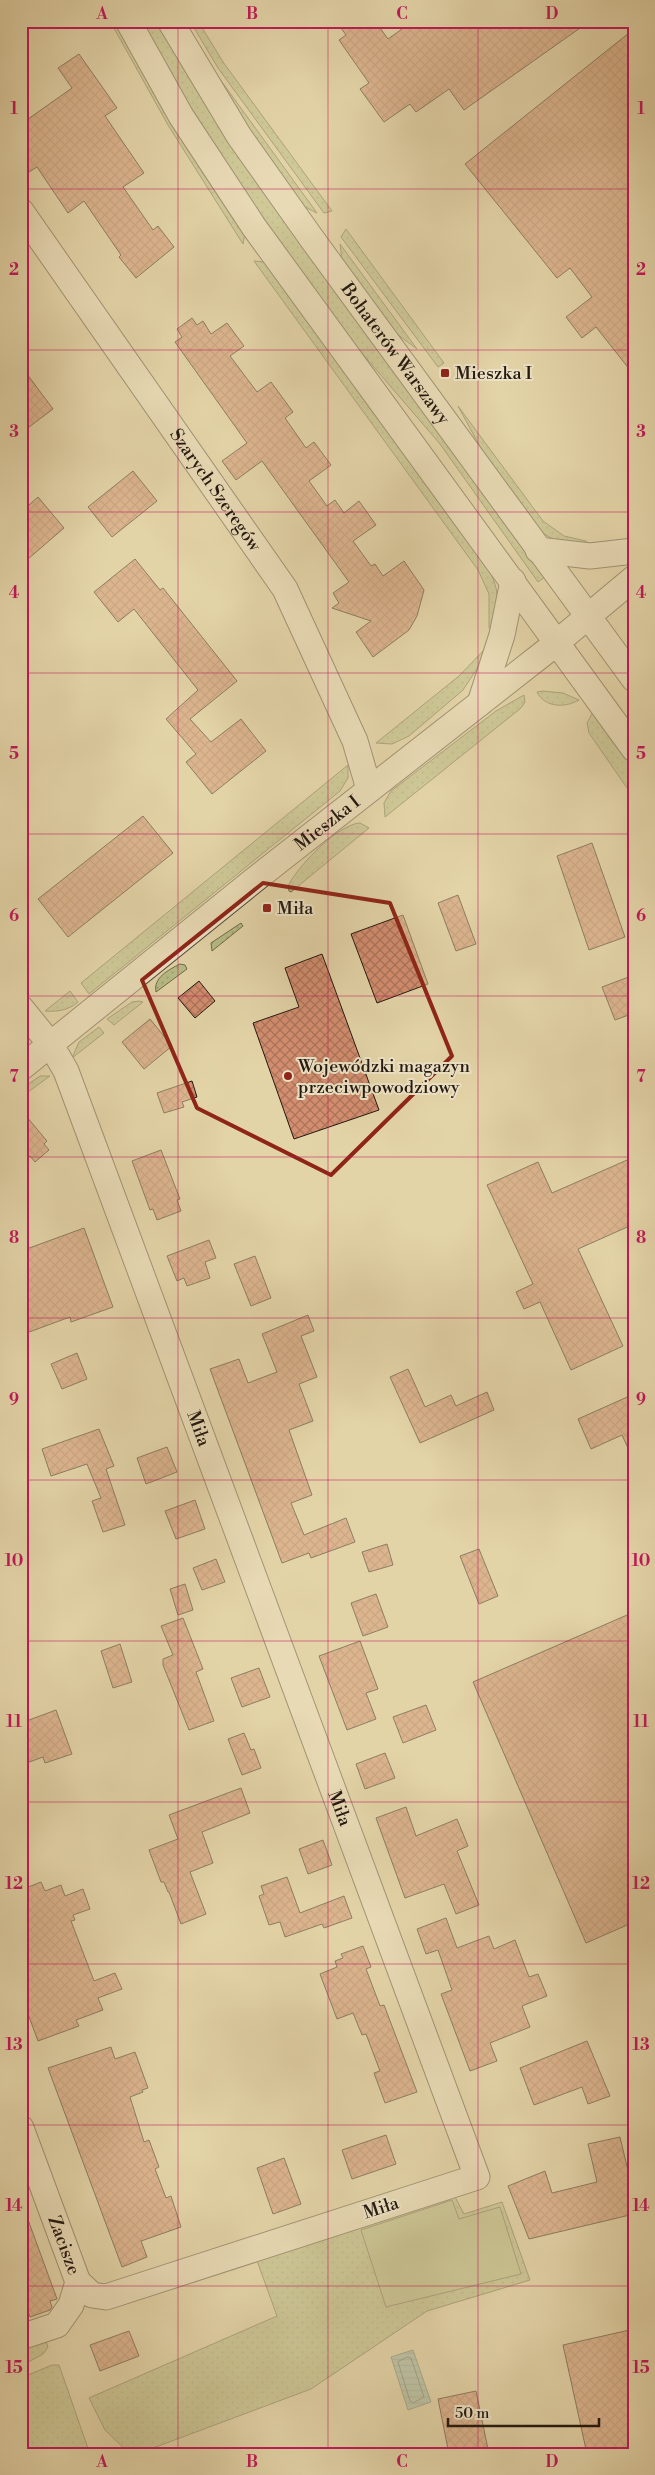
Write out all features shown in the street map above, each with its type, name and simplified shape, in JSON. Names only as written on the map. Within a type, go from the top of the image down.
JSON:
[{"type":"street","points":[[128,21],[181,116],[254,227],[558,642],[634,749]]},
{"type":"street","name":"Bohaterów Warszawy","points":[[170,21],[244,144],[538,550],[634,679]]},
{"type":"street","name":"Szarych Szeregów","points":[[21,211],[285,589],[355,741],[369,789]]},
{"type":"street","points":[[538,550],[590,556],[634,551]]},
{"type":"street","name":"Mieszka I","points":[[21,1068],[369,789],[558,642],[634,578]]},
{"type":"street","points":[[480,703],[502,635],[513,582]]},
{"type":"street","points":[[21,1008],[51,1045]]},
{"type":"street","name":"Miła","points":[[51,1045],[69,1080],[477,2177],[106,2297],[92,2295],[78,2282]]},
{"type":"street","name":"Zacisze","points":[[21,2128],[78,2282],[71,2305],[56,2325],[21,2337]]},
{"type":"highlighted area","points":[[263,883],[390,903],[452,1056],[331,1175],[197,1108],[142,980]]},
{"type":"green space","points":[[110,21],[116,21],[245,234],[243,244],[168,125]]},
{"type":"green space","points":[[140,21],[158,21],[545,577],[538,582],[440,444],[343,331],[262,221],[190,109]]},
{"type":"green space","points":[[190,21],[198,21],[223,62],[332,211],[324,213],[218,68]]},
{"type":"green space","points":[[214,71],[317,213],[303,206],[248,130]]},
{"type":"green space","points":[[346,229],[444,363],[438,367],[341,237]]},
{"type":"green space","points":[[340,244],[417,349],[389,328],[342,261]]},
{"type":"green space","points":[[254,261],[266,262],[487,565],[497,591],[497,605],[492,632],[489,628],[489,594],[478,570]]},
{"type":"green space","points":[[458,406],[543,521],[564,536],[586,541],[589,545],[555,540],[538,529],[512,498]]},
{"type":"green space","points":[[483,651],[488,652],[463,690],[409,736],[392,744],[376,743],[459,676]]},
{"type":"green space","points":[[537,692],[563,693],[579,700],[562,705],[550,704]]},
{"type":"green space","points":[[524,695],[525,702],[521,708],[385,817],[384,803],[391,791],[496,711]]},
{"type":"green space","points":[[593,712],[627,757],[634,774],[634,798],[589,733],[587,723]]},
{"type":"green space","points":[[348,765],[348,778],[340,791],[89,994],[81,983]]},
{"type":"green space","points":[[360,823],[369,828],[291,892],[289,891],[288,886],[293,878],[319,848],[341,831],[351,825]]},
{"type":"green space","points":[[241,923],[243,926],[212,951],[211,943]]},
{"type":"green space","points":[[180,964],[185,965],[187,969],[156,992],[157,983],[162,975]]},
{"type":"green space","points":[[70,991],[78,1002],[63,1010],[45,1011]]},
{"type":"green space","points":[[132,1002],[143,1002],[114,1025],[107,1019]]},
{"type":"green space","points":[[99,1027],[104,1033],[72,1058],[79,1042]]},
{"type":"green space","points":[[40,1076],[50,1076],[28,1092],[24,1087]]},
{"type":"green space","points":[[454,2195],[464,2214],[502,2202],[530,2280],[427,2311],[311,2389],[137,2454],[130,2454],[105,2430],[89,2398],[277,2316],[256,2258]]},
{"type":"green space","points":[[452,2200],[459,2219],[500,2207],[521,2274],[386,2307],[361,2230]]},
{"type":"green space","points":[[46,2341],[48,2347],[43,2354],[21,2366],[21,2346]]},
{"type":"green space","points":[[52,2365],[59,2365],[90,2454],[21,2454],[21,2378]]},
{"type":"water","points":[[413,2350],[431,2402],[408,2410],[391,2357]]},
{"type":"building","points":[[336,21],[375,21],[388,39],[413,21],[590,21],[464,110],[449,89],[416,112],[410,104],[384,122],[360,89],[369,83],[339,40],[346,35]]},
{"type":"building","points":[[634,29],[634,375],[596,327],[582,338],[566,317],[592,297],[570,268],[557,278],[465,164]]},
{"type":"building","points":[[79,54],[117,108],[105,116],[144,173],[123,187],[153,230],[158,226],[174,247],[136,278],[119,257],[121,255],[84,201],[68,213],[37,167],[21,177],[21,143],[28,138],[21,129],[21,124],[72,88],[58,68]]},
{"type":"building","points":[[192,318],[197,325],[203,321],[211,334],[227,323],[244,346],[230,356],[257,392],[271,382],[293,412],[285,418],[306,448],[314,442],[331,465],[309,481],[327,506],[335,500],[344,513],[359,501],[376,525],[353,541],[371,566],[375,564],[383,576],[404,561],[424,590],[417,616],[409,630],[373,657],[356,632],[371,621],[332,608],[339,603],[333,593],[349,582],[262,461],[236,480],[222,461],[247,443],[175,342],[182,337],[177,329]]},
{"type":"building","points":[[21,366],[53,409],[21,433]]},
{"type":"building","points":[[133,471],[157,501],[112,537],[88,507]]},
{"type":"building","points":[[38,497],[64,528],[21,565],[21,512]]},
{"type":"building","points":[[135,559],[160,590],[163,588],[237,681],[190,719],[211,742],[241,719],[266,751],[212,794],[186,762],[196,754],[166,719],[198,690],[134,609],[118,622],[94,592]]},
{"type":"building","points":[[143,816],[173,853],[68,937],[38,899]]},
{"type":"building","points":[[592,843],[625,937],[589,950],[557,856]]},
{"type":"building","points":[[458,895],[476,944],[456,951],[438,903]]},
{"type":"building","points":[[403,915],[428,984],[377,1003],[351,934]]},
{"type":"building","points":[[322,954],[379,1110],[294,1139],[253,1023],[299,1007],[285,968]]},
{"type":"building","points":[[634,975],[634,1013],[615,1020],[602,987]]},
{"type":"building","points":[[199,981],[215,1001],[195,1018],[178,998]]},
{"type":"building","points":[[150,1019],[172,1046],[144,1069],[122,1042]]},
{"type":"building","points":[[192,1081],[197,1097],[182,1102],[184,1107],[164,1113],[157,1093]]},
{"type":"building","points":[[21,1110],[47,1141],[44,1144],[49,1150],[35,1162],[30,1156],[21,1163]]},
{"type":"building","points":[[161,1150],[180,1199],[177,1200],[181,1211],[157,1220],[153,1209],[150,1210],[132,1161]]},
{"type":"building","points":[[634,1157],[634,1224],[578,1249],[623,1346],[571,1370],[540,1302],[524,1309],[516,1292],[533,1284],[487,1185],[538,1162],[552,1193]]},
{"type":"building","points":[[84,1228],[113,1307],[71,1322],[70,1317],[21,1335],[21,1251]]},
{"type":"building","points":[[209,1240],[216,1258],[205,1262],[210,1278],[187,1286],[184,1278],[177,1281],[167,1256]]},
{"type":"building","points":[[255,1256],[271,1298],[251,1306],[234,1264]]},
{"type":"building","points":[[308,1315],[314,1331],[301,1336],[317,1377],[299,1384],[313,1421],[289,1430],[312,1495],[291,1503],[304,1535],[346,1518],[355,1542],[311,1558],[309,1553],[282,1563],[210,1369],[239,1359],[248,1383],[277,1372],[262,1334]]},
{"type":"building","points":[[77,1353],[87,1379],[62,1389],[51,1364]]},
{"type":"building","points":[[408,1369],[425,1407],[451,1395],[456,1406],[487,1392],[494,1410],[420,1443],[390,1377]]},
{"type":"building","points":[[634,1394],[634,1461],[622,1435],[591,1449],[578,1419]]},
{"type":"building","points":[[99,1429],[114,1466],[106,1469],[125,1525],[103,1532],[92,1501],[101,1498],[87,1464],[51,1476],[42,1449]]},
{"type":"building","points":[[167,1447],[177,1472],[146,1484],[137,1458]]},
{"type":"building","points":[[195,1500],[205,1529],[176,1539],[165,1511]]},
{"type":"building","points":[[387,1544],[393,1565],[369,1572],[362,1552]]},
{"type":"building","points":[[479,1549],[498,1596],[479,1604],[460,1556]]},
{"type":"building","points":[[216,1559],[225,1582],[202,1590],[193,1568]]},
{"type":"building","points":[[185,1584],[193,1610],[178,1615],[170,1589]]},
{"type":"building","points":[[376,1594],[388,1627],[363,1636],[351,1603]]},
{"type":"building","points":[[634,1612],[634,1922],[586,1943],[473,1682]]},
{"type":"building","points":[[183,1618],[203,1669],[196,1672],[214,1721],[189,1730],[163,1665],[163,1659],[173,1655],[161,1626]]},
{"type":"building","points":[[360,1641],[378,1689],[366,1693],[376,1719],[347,1730],[319,1656]]},
{"type":"building","points":[[120,1644],[132,1682],[113,1688],[101,1651]]},
{"type":"building","points":[[259,1668],[270,1697],[242,1707],[231,1678]]},
{"type":"building","points":[[426,1705],[436,1730],[403,1743],[393,1717]]},
{"type":"building","points":[[56,1710],[72,1754],[45,1763],[43,1757],[21,1765],[21,1723]]},
{"type":"building","points":[[244,1733],[251,1750],[254,1749],[261,1768],[242,1775],[228,1739]]},
{"type":"building","points":[[385,1753],[395,1778],[365,1789],[356,1764]]},
{"type":"building","points":[[241,1788],[250,1813],[202,1832],[213,1863],[190,1872],[206,1914],[181,1924],[169,1892],[164,1882],[161,1882],[149,1850],[178,1839],[169,1815]]},
{"type":"building","points":[[406,1807],[416,1836],[457,1819],[468,1846],[457,1851],[479,1905],[456,1914],[444,1884],[405,1898],[376,1818]]},
{"type":"building","points":[[323,1840],[332,1865],[308,1874],[299,1849]]},
{"type":"building","points":[[287,1877],[300,1913],[344,1896],[352,1918],[324,1928],[322,1924],[285,1937],[280,1922],[269,1925],[259,1896],[264,1894],[261,1886]]},
{"type":"building","points":[[41,1882],[45,1891],[61,1885],[65,1896],[83,1889],[90,1909],[73,1915],[75,1920],[71,1921],[94,1981],[115,1973],[122,1989],[98,1998],[103,2010],[76,2020],[79,2026],[38,2041],[21,1995],[21,1890]]},
{"type":"building","points":[[446,1918],[457,1948],[489,1936],[494,1949],[515,1940],[529,1977],[538,1974],[547,1996],[522,2006],[530,2027],[490,2043],[497,2061],[470,2071],[441,1994],[452,1990],[438,1950],[426,1954],[417,1929]]},
{"type":"building","points":[[363,1946],[371,1967],[366,1969],[380,2006],[384,2005],[417,2092],[385,2103],[374,2073],[380,2071],[366,2034],[362,2035],[353,2013],[337,2019],[320,1974],[337,1967],[335,1961],[343,1958],[341,1954]]},
{"type":"building","points":[[587,2041],[610,2096],[588,2104],[582,2087],[534,2105],[520,2068]]},
{"type":"building","points":[[111,2047],[115,2059],[135,2052],[148,2088],[130,2097],[144,2142],[149,2140],[159,2167],[155,2169],[166,2198],[171,2196],[181,2227],[141,2241],[147,2257],[122,2267],[48,2068]]},
{"type":"building","points":[[386,2135],[396,2164],[352,2179],[342,2150]]},
{"type":"building","points":[[620,2137],[634,2196],[634,2214],[529,2239],[508,2186],[545,2171],[552,2193],[597,2182],[588,2144]]},
{"type":"building","points":[[284,2158],[301,2204],[273,2214],[257,2168]]},
{"type":"building","points":[[21,2206],[23,2206],[57,2299],[50,2301],[52,2307],[50,2310],[30,2317],[21,2292]]},
{"type":"building","points":[[634,2329],[634,2454],[587,2454],[563,2345]]},
{"type":"building","points":[[129,2331],[139,2356],[100,2371],[90,2345]]},
{"type":"building","points":[[476,2391],[489,2454],[449,2454],[438,2399]]},
{"type":"place","name":"Mieszka I","points":[[445,373]]},
{"type":"place","name":"Miła","points":[[267,908]]},
{"type":"place","name":"Wojewódzki magazyn przeciwpowodziowy","points":[[288,1076]]}]
